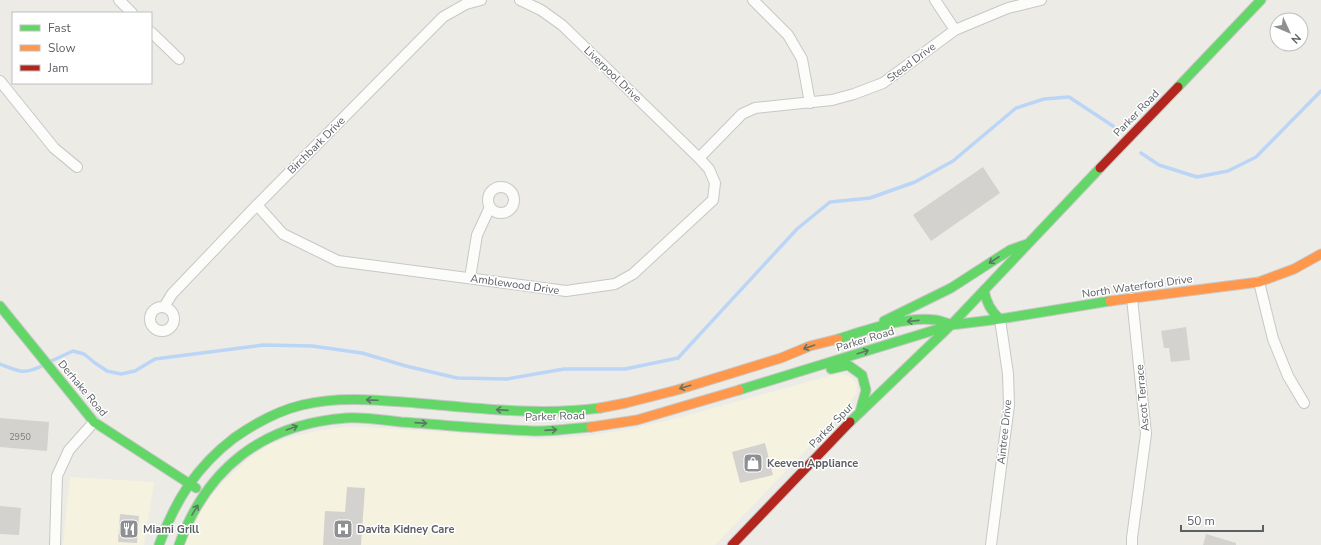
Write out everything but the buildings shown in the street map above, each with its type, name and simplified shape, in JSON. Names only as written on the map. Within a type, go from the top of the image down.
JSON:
[{"type":"main road","name":"Parker Road","points":[[179,545],[184,529],[204,494],[222,472],[247,452],[270,437],[298,426],[348,418],[541,431],[602,426],[637,420],[671,411],[951,325],[1260,0]]},
{"type":"main road","name":"Parker Road","points":[[846,337],[951,288],[1010,250],[1029,244]]},
{"type":"main road","name":"North Waterford Drive","points":[[951,325],[1000,319],[1132,298],[1259,282],[1294,269],[1321,254]]},
{"type":"main road","points":[[984,290],[989,307],[993,314],[1000,319]]},
{"type":"main road","name":"Derhake Road","points":[[0,306],[94,422],[204,494]]},
{"type":"main road","name":"Parker Road","points":[[159,545],[171,511],[188,483],[202,465],[237,435],[263,420],[288,409],[340,400],[376,400],[522,411],[562,411],[610,406],[645,399],[680,389],[784,357],[813,345],[886,326],[934,320],[951,325]]},
{"type":"main road","name":"Parker Spur","points":[[732,545],[859,413],[951,325]]},
{"type":"main road","points":[[770,381],[848,365],[862,375],[866,390],[859,413]]},
{"type":"street","points":[[119,0],[131,12]]},
{"type":"street","name":"Birchbark Drive","points":[[164,307],[172,294],[257,205],[443,18],[466,4],[481,0]]},
{"type":"street","name":"Liverpool Drive","points":[[520,0],[541,10],[562,25],[699,158]]},
{"type":"street","points":[[753,0],[788,35],[802,59],[810,102]]},
{"type":"street","points":[[935,0],[955,30]]},
{"type":"street","name":"Steed Drive","points":[[699,158],[742,114],[755,108],[839,98],[884,83],[955,30],[1008,8],[1041,0]]},
{"type":"street","points":[[152,33],[178,58]]},
{"type":"street","points":[[0,82],[54,148],[77,168]]},
{"type":"street","name":"Amblewood Drive","points":[[257,205],[283,234],[338,261],[566,291],[615,284],[633,274],[713,200],[715,183],[709,169],[699,158]]},
{"type":"street","points":[[470,278],[478,235],[490,207]]},
{"type":"street","points":[[1259,282],[1273,339],[1288,376],[1304,403]]},
{"type":"street","name":"Ascot Terrace","points":[[1132,298],[1146,434],[1132,545]]},
{"type":"street","name":"Aintree Drive","points":[[991,545],[1009,405],[1008,374],[1000,319]]},
{"type":"street","points":[[55,545],[57,476],[69,450],[94,422]]},
{"type":"shaded area","points":[[842,374],[851,377],[857,384],[856,393],[848,406],[715,545],[185,545],[193,526],[207,501],[222,483],[248,459],[270,444],[291,437],[344,427],[366,427],[544,439],[586,436],[632,429],[685,416],[829,376]]},
{"type":"shaded area","points":[[70,477],[154,482],[144,545],[63,545]]},
{"type":"waterway","points":[[1141,153],[1159,165],[1197,177],[1228,171],[1256,157],[1321,91]]},
{"type":"waterway","points":[[49,362],[73,351],[84,354],[107,371],[121,374],[135,371],[155,359],[263,345],[312,346],[362,353],[406,366],[457,378],[507,379],[564,369],[625,369],[678,358],[797,229],[830,202],[870,198],[915,182],[953,161],[1016,108],[1044,99],[1069,97],[1113,126]]},
{"type":"waterway","points":[[0,364],[22,371],[32,370],[44,365]]},
{"type":"traffic: fast","points":[[1178,87],[1261,0]]},
{"type":"traffic: fast","points":[[850,422],[951,325],[1100,168]]},
{"type":"traffic: fast","points":[[884,321],[951,288],[1010,250],[1027,244]]},
{"type":"traffic: fast","points":[[984,290],[989,306],[1000,319]]},
{"type":"traffic: fast","points":[[739,390],[951,325],[1000,319],[1110,301]]},
{"type":"traffic: fast","points":[[0,306],[94,422],[196,488]]},
{"type":"traffic: fast","points":[[838,339],[874,328],[912,320],[936,320],[951,324]]},
{"type":"traffic: fast","points":[[831,369],[848,365],[862,375],[866,390],[860,412]]},
{"type":"traffic: fast","points":[[159,545],[180,499],[188,486],[208,461],[234,438],[266,418],[302,405],[330,400],[359,400],[531,411],[600,408]]},
{"type":"traffic: fast","points":[[179,545],[191,517],[205,493],[223,472],[242,454],[265,440],[289,429],[316,422],[346,418],[367,418],[401,422],[546,431],[591,427]]},
{"type":"traffic: slow","points":[[1110,301],[1259,282],[1294,269],[1321,254]]},
{"type":"traffic: slow","points":[[600,408],[677,390],[781,358],[810,346],[838,339]]},
{"type":"traffic: slow","points":[[591,427],[637,420],[739,390]]},
{"type":"traffic: jam","points":[[1100,168],[1178,87]]},
{"type":"traffic: jam","points":[[732,545],[850,422]]},
{"type":"place","name":"Keeven Appliance","points":[[753,463]]},
{"type":"place","name":"Miami Grill","points":[[129,529]]},
{"type":"place","name":"Davita Kidney Care","points":[[343,529]]}]
